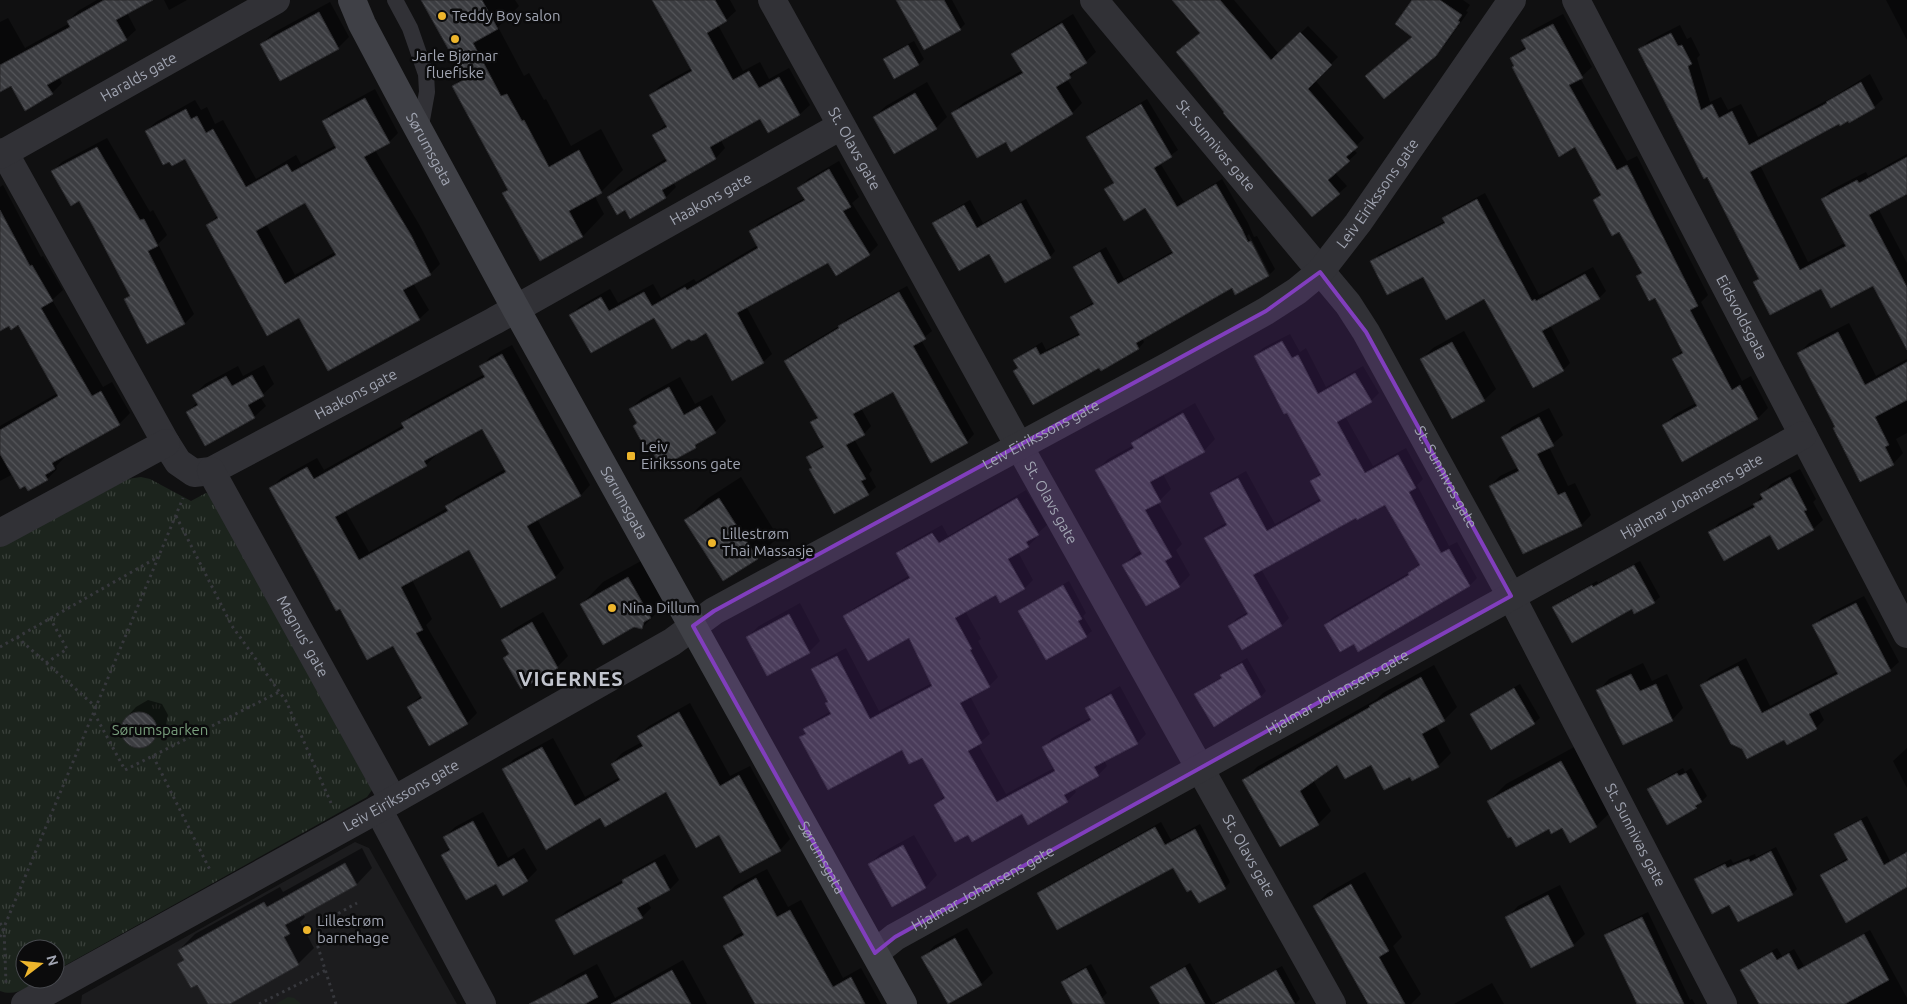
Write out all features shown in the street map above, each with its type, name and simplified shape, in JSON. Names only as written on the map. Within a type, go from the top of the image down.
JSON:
[{"type":"main road","name":"Sørumsgata","points":[[352,0],[366,32],[516,309],[903,1004]]},
{"type":"street","name":"Haralds gate","points":[[2,154],[276,0]]},
{"type":"street","name":"St. Olavs gate","points":[[772,0],[1019,446],[1332,1004]]},
{"type":"street","name":"St. Sunnivas gate","points":[[1094,0],[1348,304],[1366,332],[1511,596],[1723,1004]]},
{"type":"street","name":"Leiv Eirikssons gate","points":[[40,1001],[223,895],[672,642],[714,611],[1168,366],[1266,311],[1297,291],[1320,272],[1358,223],[1512,0]]},
{"type":"street","name":"Eidsvoldsgata","points":[[1576,0],[1907,634]]},
{"type":"street","name":"Haakons gate","points":[[203,472],[516,309],[841,126]]},
{"type":"street","points":[[2,154],[178,462],[203,472]]},
{"type":"street","name":"Hjalmar Johansens gate","points":[[875,953],[895,937],[1803,435]]},
{"type":"street","points":[[0,533],[166,443]]},
{"type":"street","name":"Magnus' gate","points":[[203,472],[385,804],[482,1004]]},
{"type":"lane","points":[[396,0],[410,28],[426,74],[427,92],[420,131]]},
{"type":"path","points":[[0,937],[176,516],[203,472]]},
{"type":"path","points":[[176,516],[232,626],[286,700],[343,828]]},
{"type":"path","points":[[0,647],[159,557]]},
{"type":"path","points":[[46,663],[67,649],[50,618]]},
{"type":"path","points":[[16,637],[96,707]]},
{"type":"path","points":[[94,712],[125,770],[279,692]]},
{"type":"path","points":[[154,756],[223,895]]},
{"type":"path","points":[[336,1004],[317,944],[322,923],[357,903]]},
{"type":"path","points":[[0,923],[4,929],[6,984]]},
{"type":"path","points":[[259,1004],[326,970]]},
{"type":"highlighted area","points":[[1320,272],[1366,332],[1511,596],[895,937],[875,953],[693,626],[714,611],[1266,311]]},
{"type":"shaded area","name":"Lillestrøm barnehage","points":[[355,842],[369,848],[457,1004],[81,1004],[82,995]]},
{"type":"green space","name":"Sørumsparken","points":[[141,477],[150,479],[191,501],[206,493],[210,494],[372,790],[367,797],[65,965],[65,939],[15,939],[15,989],[24,989],[6,993],[0,991],[0,546],[114,481]]},
{"type":"green space","points":[[288,997],[294,998],[301,1004],[276,1004]]},
{"type":"building","points":[[104,0],[153,0],[116,20],[127,40],[47,85],[53,94],[25,111],[11,86],[0,92],[0,65],[70,27],[67,21]]},
{"type":"building","points":[[421,0],[482,0],[498,29],[473,43],[501,96],[507,94],[522,121],[524,120],[549,167],[579,150],[602,193],[569,211],[583,237],[540,261],[502,193],[508,190],[452,86],[465,79]]},
{"type":"building","points":[[652,0],[715,0],[727,21],[707,33],[733,80],[749,71],[759,88],[779,77],[800,115],[768,133],[760,119],[710,147],[716,159],[662,190],[666,198],[630,219],[625,210],[617,215],[607,197],[667,161],[652,135],[667,127],[649,95],[692,71]]},
{"type":"building","points":[[896,0],[944,0],[961,30],[924,50]]},
{"type":"building","points":[[1172,0],[1220,0],[1271,60],[1300,32],[1332,65],[1308,89],[1358,147],[1346,157],[1350,161],[1328,180],[1340,194],[1312,217],[1223,113],[1176,52],[1200,33]]},
{"type":"building","points":[[1412,0],[1440,0],[1462,15],[1458,21],[1460,22],[1436,56],[1384,99],[1365,76],[1412,37],[1395,24]]},
{"type":"building","points":[[319,12],[339,49],[280,81],[260,44]]},
{"type":"building","points":[[1062,23],[1087,63],[1069,74],[1071,78],[1056,87],[1073,114],[1011,152],[1006,142],[977,158],[951,113],[1023,73],[1011,54]]},
{"type":"building","points":[[1553,24],[1583,78],[1569,85],[1617,170],[1627,165],[1698,306],[1690,310],[1732,390],[1740,385],[1758,419],[1682,462],[1662,425],[1697,406],[1672,359],[1683,353],[1655,298],[1649,301],[1636,276],[1642,273],[1619,232],[1612,236],[1593,200],[1601,195],[1575,147],[1559,157],[1512,67],[1514,66],[1510,58],[1526,49],[1521,40]]},
{"type":"building","points":[[1671,33],[1678,46],[1682,45],[1692,64],[1688,66],[1701,110],[1712,104],[1719,118],[1732,111],[1749,145],[1827,103],[1861,82],[1875,108],[1849,123],[1848,121],[1840,126],[1839,124],[1750,172],[1800,270],[1846,246],[1821,199],[1857,180],[1859,183],[1907,157],[1907,194],[1869,215],[1907,287],[1907,350],[1873,286],[1831,308],[1821,289],[1770,315],[1753,282],[1759,279],[1707,177],[1704,179],[1638,49]]},
{"type":"building","points":[[908,45],[919,65],[894,79],[883,59]]},
{"type":"building","points":[[915,93],[937,129],[894,154],[873,117]]},
{"type":"building","points":[[365,98],[390,143],[364,157],[411,235],[431,275],[403,290],[420,320],[328,371],[299,318],[267,336],[206,225],[218,218],[185,159],[172,166],[169,162],[163,165],[145,131],[186,109],[191,119],[197,116],[206,133],[213,129],[246,187],[287,164],[292,172],[336,148],[322,121]],"holes":[[[305,203],[336,255],[285,284],[256,231]]]},
{"type":"building","points":[[1141,104],[1172,157],[1154,168],[1177,207],[1216,184],[1248,242],[1251,241],[1269,276],[1235,295],[1232,288],[1136,343],[1139,349],[1101,371],[1099,368],[1033,405],[1013,371],[1018,368],[1013,360],[1036,347],[1040,355],[1080,335],[1070,317],[1094,304],[1073,267],[1100,252],[1118,284],[1173,253],[1145,208],[1124,221],[1104,189],[1114,183],[1086,137]]},
{"type":"building","points":[[97,147],[140,220],[144,219],[158,246],[148,251],[185,324],[147,344],[124,299],[130,296],[92,224],[79,201],[71,206],[51,171]]},
{"type":"building","points":[[829,169],[851,207],[843,211],[870,255],[836,276],[828,263],[737,313],[764,363],[732,381],[706,333],[695,340],[691,341],[689,339],[672,349],[654,318],[591,353],[569,315],[601,297],[609,311],[644,292],[652,306],[685,287],[687,290],[758,248],[749,231],[805,200],[797,188]]},
{"type":"building","points":[[1477,199],[1532,301],[1535,299],[1536,301],[1585,274],[1600,299],[1542,331],[1564,371],[1533,388],[1484,299],[1446,320],[1423,277],[1387,295],[1370,261],[1445,223],[1442,218]]},
{"type":"building","points":[[1021,203],[1051,258],[1005,283],[989,254],[959,271],[932,223],[964,205],[977,228]]},
{"type":"building","points":[[0,210],[30,266],[32,265],[53,301],[41,308],[92,396],[101,391],[120,425],[52,463],[55,469],[45,475],[48,480],[28,491],[25,486],[20,489],[0,454],[0,430],[58,396],[18,325],[11,330],[9,326],[0,331]]},
{"type":"building","points":[[899,292],[926,339],[913,346],[968,443],[931,463],[893,392],[853,414],[865,435],[846,445],[866,479],[861,481],[869,495],[834,514],[809,469],[812,468],[806,457],[824,447],[810,422],[818,418],[784,361],[839,328],[838,326]]},
{"type":"building","points":[[1838,332],[1865,385],[1907,362],[1907,400],[1875,417],[1889,445],[1885,447],[1894,465],[1860,482],[1833,428],[1835,427],[1797,353]]},
{"type":"building","points":[[1282,341],[1292,358],[1298,355],[1318,394],[1355,373],[1372,402],[1337,422],[1365,473],[1398,455],[1416,488],[1409,492],[1441,553],[1449,549],[1470,586],[1358,652],[1354,644],[1340,652],[1324,625],[1409,575],[1408,573],[1420,565],[1385,505],[1357,520],[1356,518],[1253,575],[1282,626],[1242,650],[1228,626],[1248,614],[1204,538],[1227,525],[1210,493],[1238,478],[1267,531],[1321,501],[1310,481],[1321,475],[1287,413],[1284,414],[1254,356]]},
{"type":"building","points":[[1452,342],[1485,401],[1452,419],[1420,359]]},
{"type":"building","points":[[502,354],[581,496],[527,526],[556,578],[501,608],[469,550],[401,587],[423,630],[416,633],[468,724],[429,746],[407,707],[422,698],[393,646],[367,660],[340,609],[336,611],[269,488],[307,467],[314,479],[404,428],[401,423],[485,377],[479,366]],"holes":[[[482,429],[506,472],[445,506],[448,511],[359,560],[335,517],[427,466],[424,461]]]},
{"type":"building","points":[[252,375],[264,396],[248,405],[255,418],[205,446],[186,412],[198,405],[192,395],[226,376],[232,386]]},
{"type":"building","points":[[669,387],[684,415],[700,406],[716,433],[695,445],[696,448],[661,467],[648,444],[644,446],[633,426],[637,423],[629,409]]},
{"type":"building","points":[[1183,413],[1205,452],[1150,482],[1161,502],[1145,510],[1172,557],[1165,561],[1180,587],[1146,606],[1122,565],[1142,554],[1095,470],[1134,448],[1131,443]]},
{"type":"building","points":[[1539,417],[1554,446],[1537,454],[1558,495],[1565,492],[1582,526],[1523,554],[1489,486],[1519,471],[1501,437]]},
{"type":"building","points":[[1790,477],[1807,510],[1804,511],[1814,530],[1778,550],[1770,535],[1724,561],[1708,532],[1755,507],[1753,504],[1763,499],[1760,494]]},
{"type":"building","points":[[719,498],[758,559],[723,581],[684,520]]},
{"type":"building","points":[[1017,498],[1039,535],[1026,542],[1029,547],[1008,559],[1025,589],[1000,603],[996,595],[955,618],[990,687],[960,703],[982,743],[968,751],[997,802],[1055,771],[1042,747],[1091,720],[1085,708],[1111,694],[1138,744],[1094,767],[1099,776],[1064,795],[1068,802],[1028,825],[1022,814],[972,842],[968,835],[955,842],[934,805],[945,798],[922,758],[909,764],[902,750],[828,790],[799,737],[806,734],[803,729],[831,714],[825,703],[828,702],[811,669],[837,656],[870,719],[932,686],[909,638],[868,661],[843,616],[910,578],[896,553],[932,533],[939,543]]},
{"type":"building","points":[[1634,565],[1655,603],[1634,614],[1632,609],[1572,643],[1552,607]]},
{"type":"building","points":[[628,577],[651,618],[644,622],[642,629],[634,627],[603,645],[580,604]]},
{"type":"building","points":[[1063,585],[1082,619],[1078,621],[1087,637],[1046,660],[1018,611]]},
{"type":"building","points":[[1856,603],[1891,671],[1809,714],[1817,729],[1787,745],[1784,740],[1747,759],[1742,749],[1731,744],[1700,685],[1738,666],[1762,713],[1838,674],[1812,625]]},
{"type":"building","points":[[789,614],[810,653],[767,676],[746,637]]},
{"type":"building","points":[[532,622],[558,668],[521,689],[503,658],[509,654],[501,640]]},
{"type":"building","points":[[1242,663],[1261,697],[1214,727],[1194,694],[1222,678],[1220,675]]},
{"type":"building","points":[[1631,674],[1640,691],[1656,684],[1673,721],[1623,745],[1596,690]]},
{"type":"building","points":[[1421,677],[1445,721],[1422,734],[1439,767],[1412,781],[1410,777],[1384,790],[1371,765],[1345,779],[1337,765],[1300,791],[1319,825],[1280,847],[1242,780]]},
{"type":"building","points":[[1514,688],[1535,724],[1491,750],[1470,714]]},
{"type":"building","points":[[139,712],[146,713],[152,717],[156,723],[156,737],[152,743],[146,747],[139,748],[132,747],[126,743],[122,737],[121,730],[122,723],[126,717],[132,713]]},
{"type":"building","points":[[679,712],[720,786],[739,775],[781,851],[740,873],[719,835],[696,848],[666,792],[605,827],[600,818],[546,850],[502,769],[542,747],[575,806],[620,780],[611,764],[643,746],[637,736]]},
{"type":"building","points":[[1561,761],[1597,827],[1570,843],[1562,828],[1551,834],[1549,829],[1516,847],[1511,837],[1508,838],[1487,801]]},
{"type":"building","points":[[1677,773],[1679,776],[1686,773],[1702,802],[1695,806],[1697,808],[1667,825],[1647,789]]},
{"type":"building","points":[[1861,820],[1884,865],[1907,852],[1907,887],[1846,923],[1820,875],[1848,860],[1834,834]]},
{"type":"building","points":[[473,821],[498,867],[514,858],[528,881],[503,896],[496,884],[466,900],[441,855],[450,850],[443,837]]},
{"type":"building","points":[[1155,827],[1165,845],[1195,829],[1226,889],[1199,903],[1191,890],[1187,892],[1173,868],[1057,930],[1037,893]]},
{"type":"building","points":[[903,845],[926,888],[892,907],[868,864]]},
{"type":"building","points":[[1771,851],[1793,895],[1738,922],[1729,905],[1712,914],[1694,879],[1725,864],[1727,868],[1749,859],[1750,862]]},
{"type":"building","points":[[655,862],[670,890],[637,908],[643,918],[574,955],[555,920],[623,883],[622,880]]},
{"type":"building","points":[[345,863],[357,885],[285,925],[290,934],[284,937],[299,965],[230,1004],[208,1004],[197,985],[191,988],[177,964],[184,960],[178,950],[264,902],[267,907]]},
{"type":"building","points":[[756,878],[777,917],[790,910],[833,987],[851,977],[865,1004],[755,1004],[723,946],[744,935],[723,897]]},
{"type":"building","points":[[1351,884],[1389,951],[1379,957],[1405,1004],[1368,1004],[1313,906]]},
{"type":"building","points":[[1548,895],[1574,946],[1531,968],[1505,917]]},
{"type":"building","points":[[1642,917],[1684,1004],[1637,1004],[1604,935]]},
{"type":"building","points":[[1864,934],[1889,980],[1845,1004],[1759,1004],[1740,970],[1772,952],[1777,960],[1789,953],[1798,970]]},
{"type":"building","points":[[955,938],[982,985],[948,1004],[921,957]]},
{"type":"building","points":[[1185,967],[1205,1004],[1160,1004],[1150,987]]},
{"type":"building","points":[[1086,968],[1105,1004],[1073,1004],[1061,982]]},
{"type":"building","points":[[672,970],[691,1004],[611,1004]]},
{"type":"building","points":[[1276,970],[1295,1004],[1215,1004]]},
{"type":"building","points":[[586,974],[598,997],[585,1004],[529,1004]]},
{"type":"place","name":"Teddy Boy salon","points":[[442,16]]},
{"type":"place","name":"Jarle Bjørnar fluefiske","points":[[455,39]]},
{"type":"place","name":"Leiv Eirikssons gate","points":[[631,456]]},
{"type":"place","name":"Lillestrøm Thai Massasje","points":[[712,543]]},
{"type":"place","name":"Nina Dillum","points":[[612,608]]},
{"type":"place","name":"Lillestrøm barnehage","points":[[307,930]]},
{"type":"district","name":"VIGERNES","points":[[571,679]]}]
